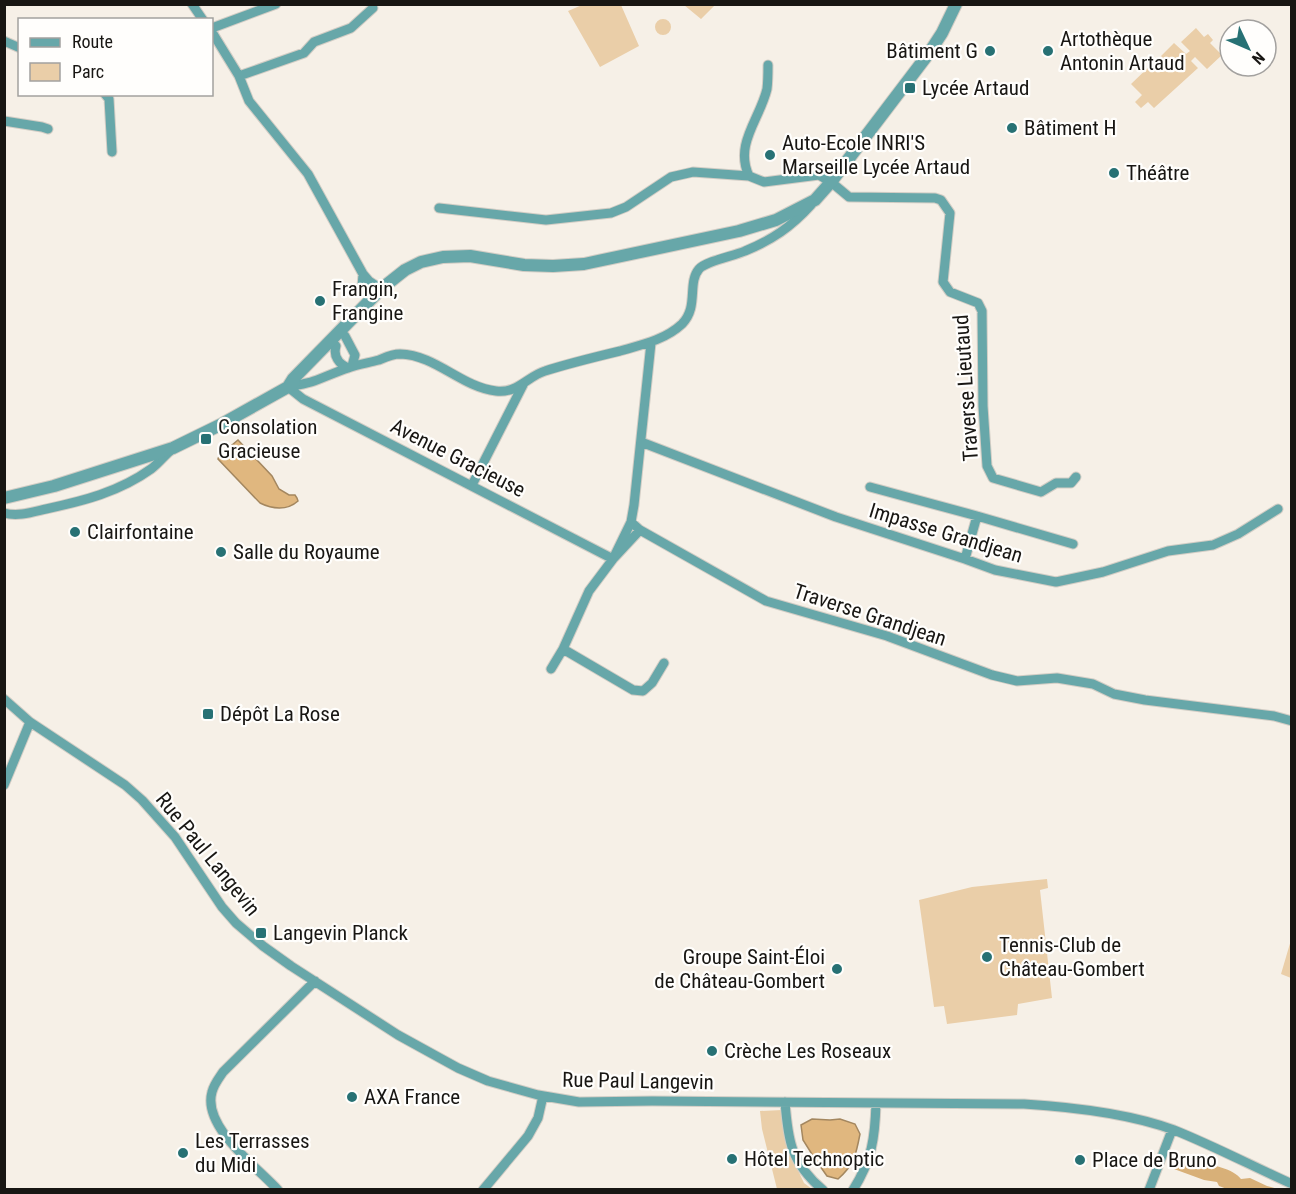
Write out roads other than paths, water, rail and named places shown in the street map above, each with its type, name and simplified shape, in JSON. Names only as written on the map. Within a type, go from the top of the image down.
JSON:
[{"type":"street","points":[[192,4],[202,18]]},
{"type":"street","points":[[213,30],[276,4]]},
{"type":"street","points":[[4,498],[54,486],[173,448],[288,387],[312,382],[392,354],[417,356],[475,386],[498,392],[513,390],[543,371],[651,343],[683,323],[689,314],[695,276],[699,268],[744,252],[785,231],[799,219],[831,182],[929,53],[956,4]]},
{"type":"street","points":[[239,76],[304,53],[314,42],[351,27],[373,8]]},
{"type":"street","points":[[213,32],[239,76],[249,102],[308,174],[363,274],[381,289]]},
{"type":"street","points":[[4,41],[18,47]]},
{"type":"street","points":[[749,176],[744,165],[744,148],[767,87],[768,65]]},
{"type":"street","points":[[107,96],[109,99],[112,152]]},
{"type":"street","points":[[4,121],[48,129]]},
{"type":"street","points":[[439,208],[546,220],[611,213],[626,207],[671,177],[693,172],[749,176],[764,182],[819,175],[831,182]]},
{"type":"street","name":"Traverse Lieutaud","points":[[831,182],[849,197],[935,198],[941,200],[950,213],[943,282],[950,292],[978,303],[982,311],[983,406],[987,466],[993,478],[1041,492],[1056,483],[1071,483],[1076,477]]},
{"type":"street","points":[[288,387],[293,379],[334,344],[381,289],[399,274],[421,262],[443,257],[470,256],[524,265],[584,264],[739,231],[776,220],[815,200]]},
{"type":"street","points":[[350,344],[394,285],[421,262]]},
{"type":"street","points":[[363,274],[362,287],[371,299]]},
{"type":"street","points":[[613,559],[631,522],[651,343]]},
{"type":"street","points":[[334,344],[350,344],[366,356],[380,359]]},
{"type":"street","points":[[334,344],[336,357],[344,366],[350,367]]},
{"type":"street","points":[[350,344],[355,355],[350,367]]},
{"type":"street","points":[[472,485],[525,383]]},
{"type":"street","name":"Avenue Gracieuse","points":[[288,387],[303,399],[613,559]]},
{"type":"street","name":"Impasse Grandjean","points":[[641,442],[837,517],[995,570],[1056,582],[1103,572],[1167,551],[1213,545],[1238,534],[1278,510]]},
{"type":"street","points":[[4,513],[11,515],[27,513],[92,498],[113,490],[150,470],[173,448]]},
{"type":"street","points":[[870,487],[1073,544]]},
{"type":"street","points":[[965,559],[977,516]]},
{"type":"street","name":"Traverse Grandjean","points":[[631,522],[640,530],[766,601],[887,636],[993,675],[1017,681],[1057,678],[1093,684],[1124,696],[1275,716],[1292,721]]},
{"type":"street","points":[[551,669],[563,649],[589,591],[613,559],[640,530]]},
{"type":"street","points":[[563,649],[633,690],[643,691],[652,683],[664,663]]},
{"type":"street","name":"Rue Paul Langevin","points":[[4,699],[30,722],[125,785],[142,800],[175,837],[222,907],[236,923],[263,946],[398,1035],[458,1068],[488,1081],[543,1096],[579,1102],[1024,1104],[1072,1107],[1128,1117],[1172,1130],[1292,1184]]},
{"type":"street","points":[[4,785],[30,722]]},
{"type":"street","points":[[278,1190],[229,1142],[218,1127],[211,1104],[211,1094],[223,1071],[315,981]]},
{"type":"street","points":[[483,1190],[528,1136],[538,1118],[543,1096]]},
{"type":"street","points":[[785,1102],[789,1139],[793,1149],[810,1179],[823,1190]]},
{"type":"street","points":[[853,1190],[869,1161],[874,1140],[876,1103]]},
{"type":"street","points":[[1149,1190],[1172,1130]]},
{"type":"place","name":"Bâtiment G","points":[[990,51]]},
{"type":"place","name":"Artothèque Antonin Artaud","points":[[1048,51]]},
{"type":"place","name":"Lycée Artaud","points":[[910,88]]},
{"type":"place","name":"Bâtiment H","points":[[1012,128]]},
{"type":"place","name":"Auto-Ecole INRI'S Marseille Lycée Artaud","points":[[770,155]]},
{"type":"place","name":"Théâtre","points":[[1114,173]]},
{"type":"place","name":"Frangin, Frangine","points":[[320,301]]},
{"type":"place","name":"Consolation Gracieuse","points":[[206,439]]},
{"type":"place","name":"Clairfontaine","points":[[75,532]]},
{"type":"place","name":"Salle du Royaume","points":[[221,552]]},
{"type":"place","name":"Dépôt La Rose","points":[[208,714]]},
{"type":"place","name":"Langevin Planck","points":[[261,933]]},
{"type":"place","name":"Tennis-Club de Château-Gombert","points":[[987,957]]},
{"type":"place","name":"Groupe Saint-Éloi de Château-Gombert","points":[[837,969]]},
{"type":"place","name":"Crèche Les Roseaux","points":[[712,1051]]},
{"type":"place","name":"AXA France","points":[[352,1097]]},
{"type":"place","name":"Les Terrasses du Midi","points":[[183,1153]]},
{"type":"place","name":"Hôtel Technoptic","points":[[732,1159]]},
{"type":"place","name":"Place de Bruno","points":[[1080,1160]]}]
